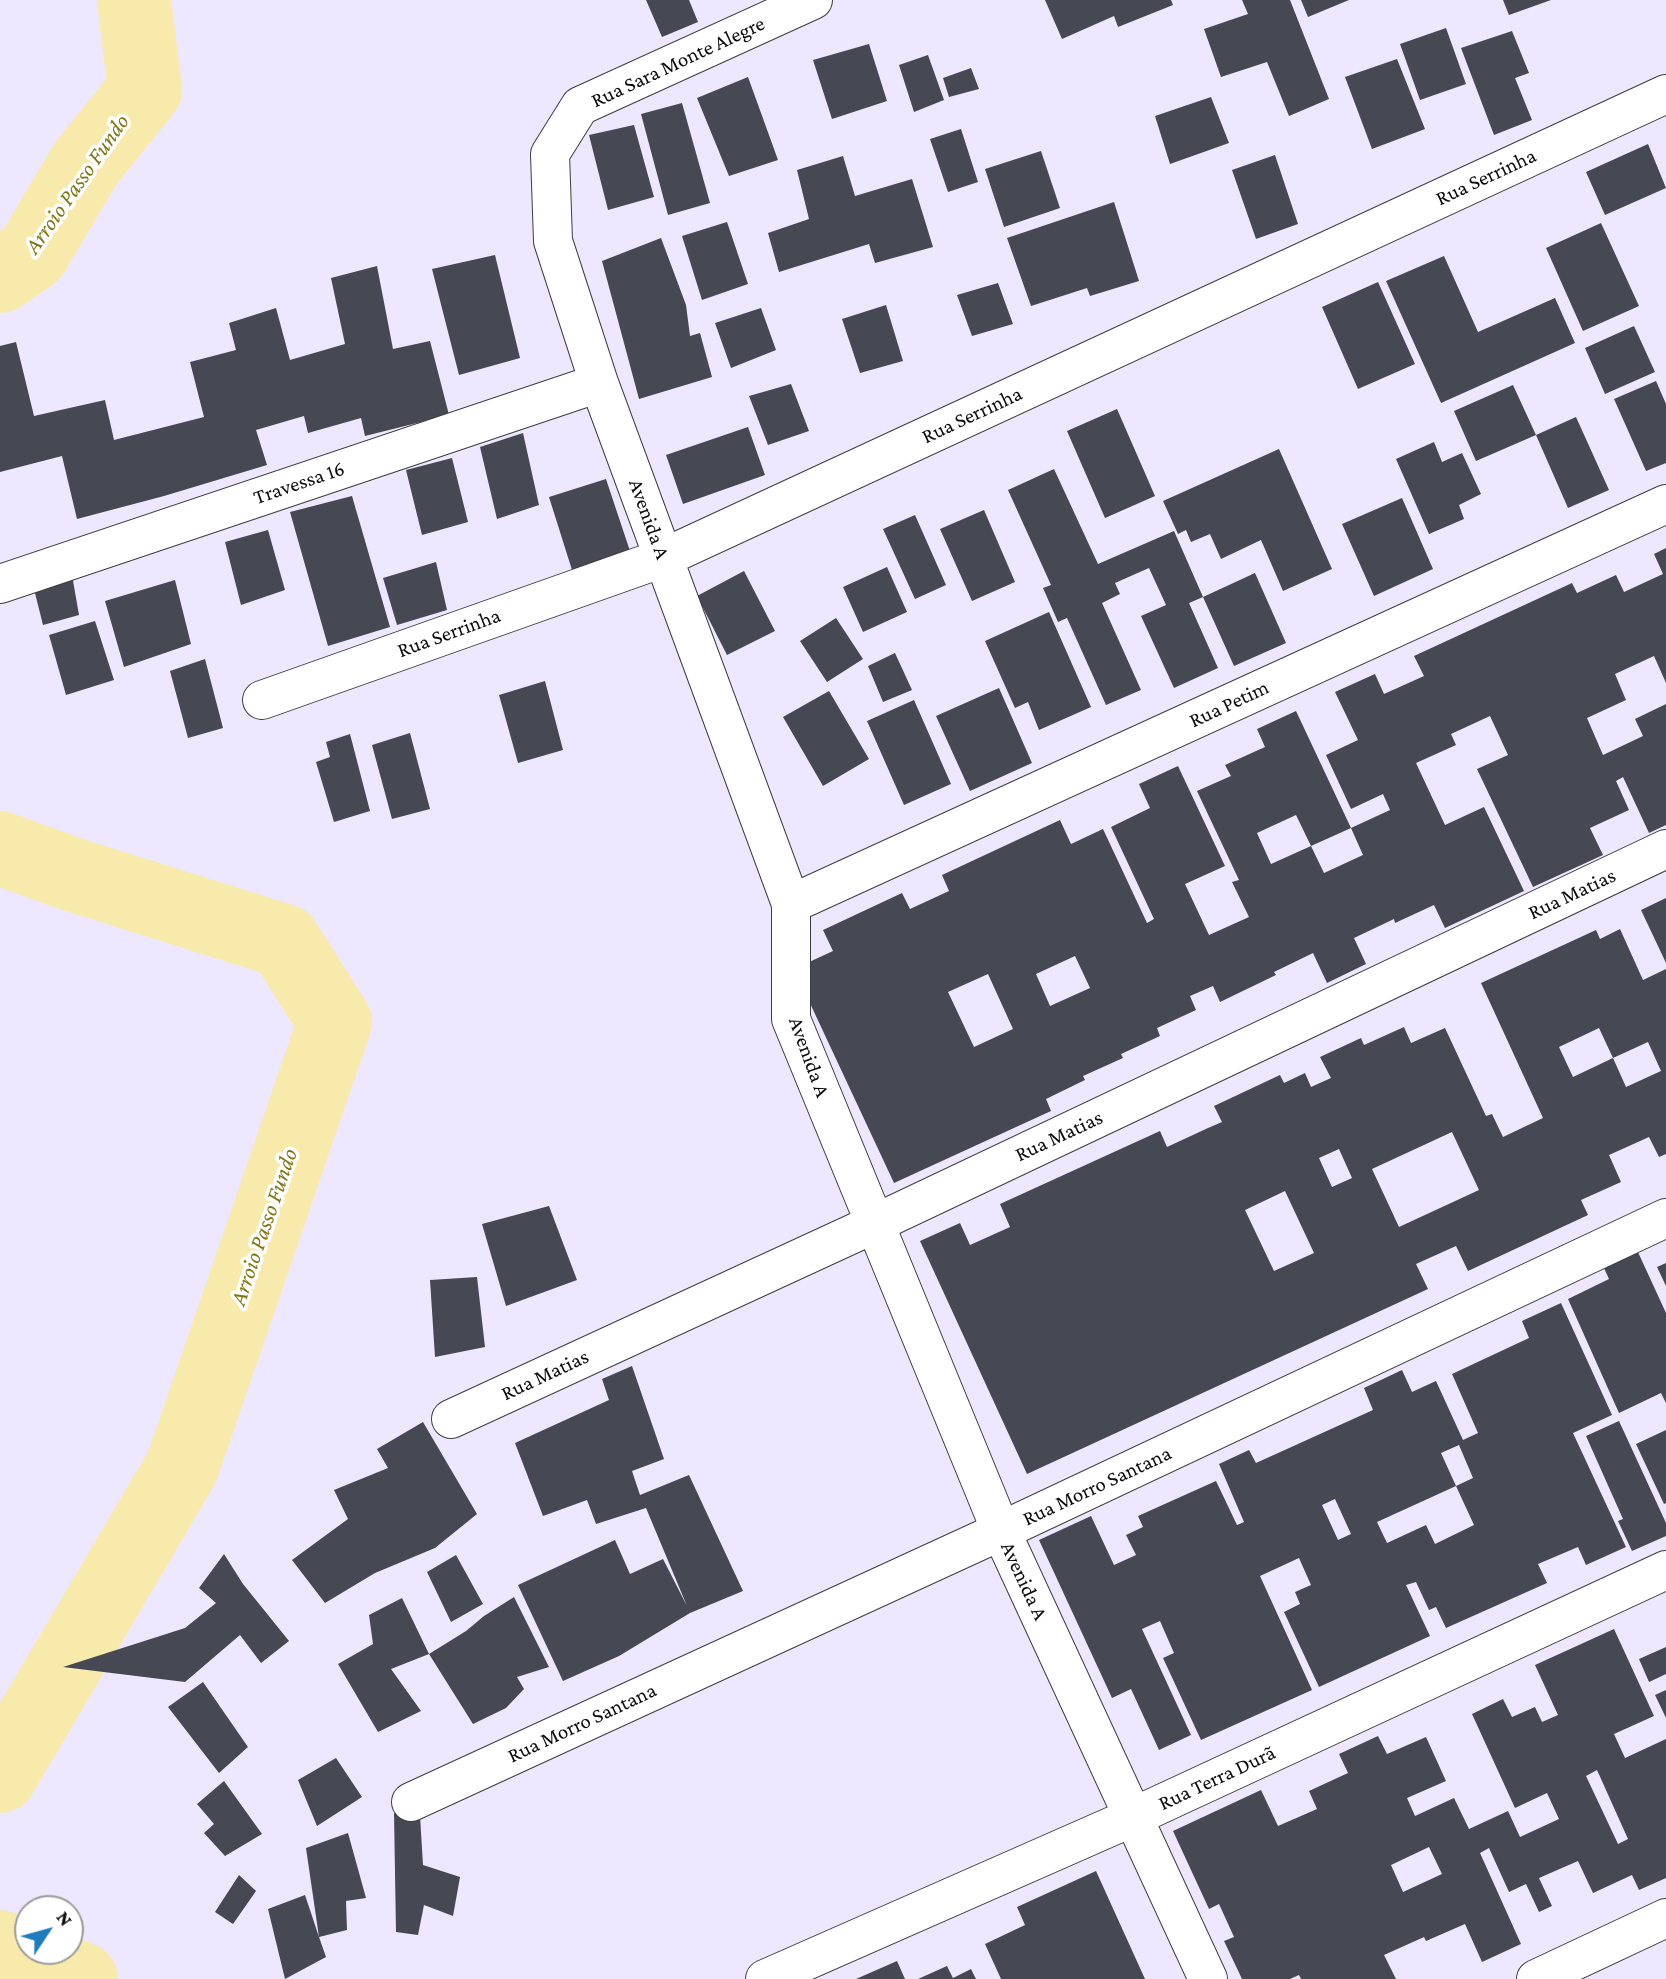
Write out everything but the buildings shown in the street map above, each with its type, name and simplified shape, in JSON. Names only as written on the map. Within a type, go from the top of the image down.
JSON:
[{"type":"street","name":"Rua Sara Monte Alegre","points":[[580,106],[813,0]]},
{"type":"street","name":"Rua Serrinha","points":[[262,699],[663,558],[1666,94]]},
{"type":"street","name":"Avenida A","points":[[580,106],[550,153],[553,241],[598,383],[791,904],[791,1019],[1001,1531],[1208,1979]]},
{"type":"street","name":"Travessa 16","points":[[0,584],[598,383]]},
{"type":"street","name":"Rua Petim","points":[[791,904],[1666,504]]},
{"type":"street","name":"Rua Matias","points":[[451,1419],[874,1224],[1666,849]]},
{"type":"street","name":"Rua Morro Santana","points":[[411,1801],[1001,1531],[1666,1218]]},
{"type":"street","name":"Rua Terra Durã","points":[[765,1979],[1133,1817],[1666,1570]]},
{"type":"street","points":[[1536,1979],[1666,1917]]},
{"type":"waterway","name":"Arroio Passo Fundo","points":[[0,276],[32,254],[86,163],[145,90],[134,0]]},
{"type":"waterway","name":"Arroio Passo Fundo","points":[[0,848],[71,874],[284,941],[335,1022],[182,1467],[0,1776]]},
{"type":"waterway","name":"Arroio Passo Fundo","points":[[0,1947],[81,1979]]}]
